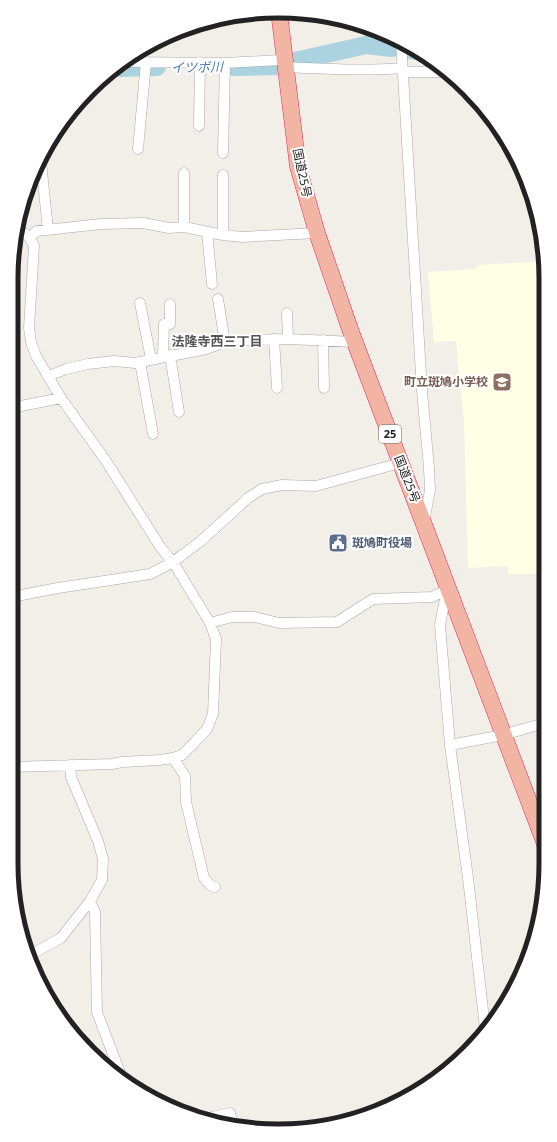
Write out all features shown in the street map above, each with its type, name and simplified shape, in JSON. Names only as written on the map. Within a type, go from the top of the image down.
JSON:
[{"type":"highway","name":"国道25号","points":[[279,18],[283,63],[298,167],[317,233],[355,342],[400,463],[424,522],[539,828]]},
{"type":"street","points":[[402,49],[422,391],[429,468],[430,490],[424,522]]},
{"type":"street","points":[[132,64],[146,66],[225,66],[283,63],[318,69],[385,69],[436,72]]},
{"type":"street","points":[[138,149],[146,66]]},
{"type":"street","points":[[199,126],[200,66]]},
{"type":"street","points":[[223,153],[225,66]]},
{"type":"street","points":[[42,170],[48,230]]},
{"type":"street","points":[[184,173],[184,227]]},
{"type":"street","points":[[223,175],[223,235]]},
{"type":"street","points":[[30,236],[37,231],[100,224],[143,223],[169,228],[184,227],[223,235],[242,237],[317,233]]},
{"type":"street","points":[[208,232],[212,284]]},
{"type":"street","points":[[18,768],[112,764],[159,760],[182,755],[207,729],[213,714],[216,639],[210,623],[173,562],[160,548],[106,461],[61,398],[36,356],[31,342],[29,328],[34,246],[30,236],[22,233]]},
{"type":"street","points":[[218,299],[225,342]]},
{"type":"street","points":[[140,303],[151,359]]},
{"type":"street","points":[[170,304],[170,324],[164,324],[166,356],[179,412]]},
{"type":"street","points":[[287,313],[288,339]]},
{"type":"street","points":[[49,376],[66,369],[88,364],[114,361],[135,363],[206,349],[225,342],[274,339],[355,342]]},
{"type":"street","points":[[274,339],[277,388]]},
{"type":"street","points":[[323,340],[324,388]]},
{"type":"street","points":[[140,362],[153,434]]},
{"type":"street","points":[[18,407],[61,398]]},
{"type":"street","points":[[18,596],[150,574],[173,562],[201,541],[248,498],[262,489],[282,485],[316,486],[400,463]]},
{"type":"street","points":[[210,623],[232,617],[255,617],[279,623],[337,622],[373,599],[432,597],[449,588]]},
{"type":"street","points":[[449,588],[440,625],[450,745],[468,878],[484,1023]]},
{"type":"street","points":[[450,745],[503,735],[539,725]]},
{"type":"street","points":[[173,758],[185,776],[186,802],[204,878],[215,887]]},
{"type":"street","points":[[34,953],[61,938],[90,901],[102,880],[103,859],[98,841],[71,777],[70,765]]},
{"type":"street","points":[[90,901],[95,912],[97,1012],[118,1069]]},
{"type":"street","points":[[216,1116],[230,1113],[232,1120]]},
{"type":"shaded area","name":"町立斑鳩小学校","points":[[538,261],[539,574],[508,574],[508,566],[468,568],[464,423],[456,341],[434,342],[428,272],[475,269],[479,265]]},
{"type":"waterway","name":"イツボ川","points":[[295,61],[366,45],[392,48]]},
{"type":"waterway","name":"イツボ川","points":[[234,67],[278,66]]},
{"type":"waterway","name":"イツボ川","points":[[126,68],[157,67]]},
{"type":"place","name":"町立斑鳩小学校","points":[[502,382]]},
{"type":"place","name":"斑鳩町役場","points":[[338,543]]},
{"type":"district","name":"法隆寺西三丁目","points":[[217,341]]}]
